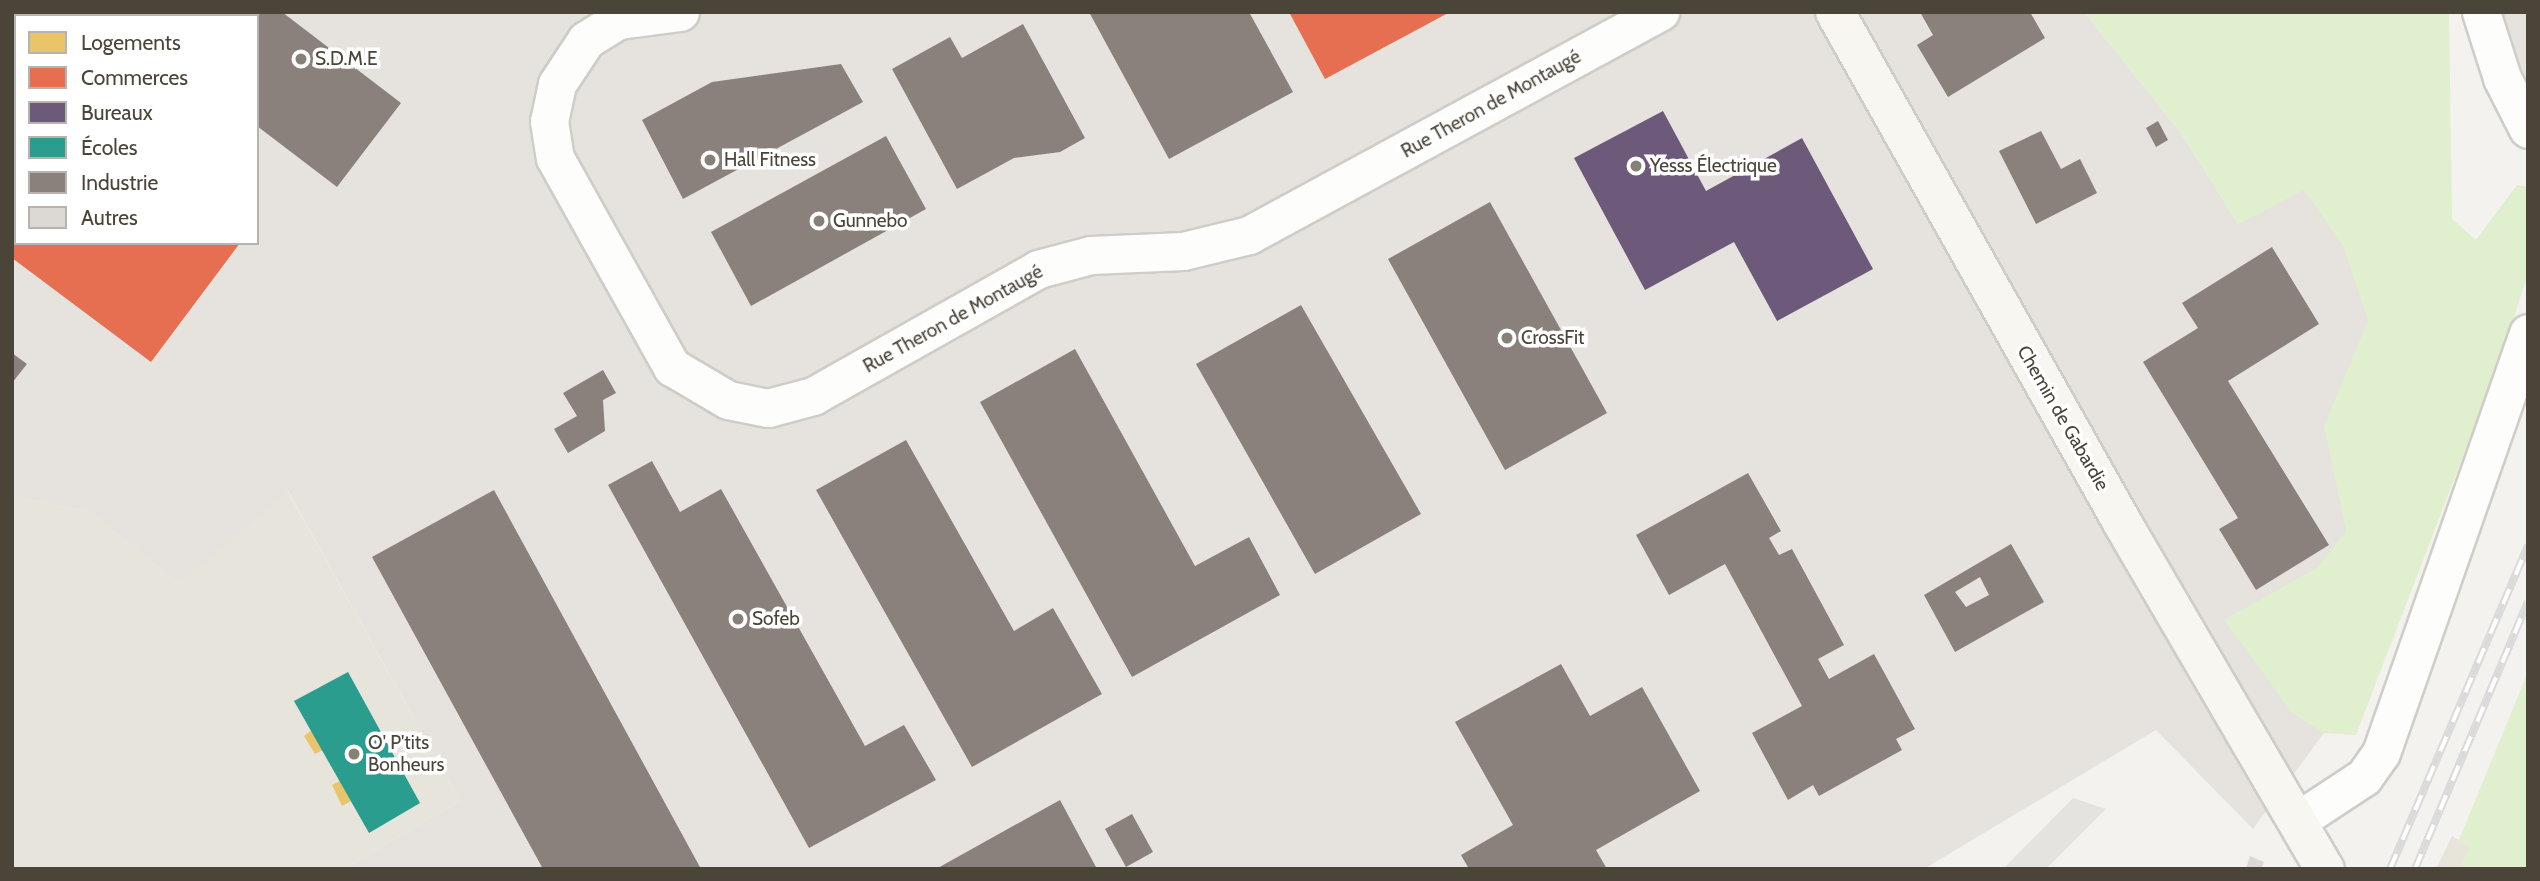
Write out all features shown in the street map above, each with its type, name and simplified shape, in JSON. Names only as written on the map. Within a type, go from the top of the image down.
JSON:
[{"type":"street","name":"Rue Theron de Montaugé","points":[[680,12],[618,20],[586,40],[557,84],[549,121],[555,158],[672,367],[728,400],[768,408],[813,396],[1038,269],[1091,255],[1183,251],[1249,235],[1660,12]]},
{"type":"street","name":"Chemin de Gabardie","points":[[1835,12],[2117,512],[2325,869]]},
{"type":"street","points":[[2482,12],[2502,78],[2528,129]]},
{"type":"street","points":[[2297,821],[2364,777],[2381,753],[2528,333]]},
{"type":"shaded area","points":[[12,12],[2084,12],[2180,132],[2238,224],[2391,144],[2324,733],[2253,829],[2156,730],[1924,869],[344,869],[460,801],[288,491],[179,584],[90,512],[12,496]]},
{"type":"shaded area","points":[[2487,12],[2528,12],[2528,86],[2514,77]]},
{"type":"shaded area","points":[[287,490],[460,801],[344,869],[12,869],[12,496],[90,512],[179,584]]},
{"type":"shaded area","points":[[2073,798],[2106,809],[2046,869],[2003,869]]},
{"type":"shaded area","points":[[2452,836],[2508,869],[2436,869]]},
{"type":"green space","points":[[2084,12],[2449,12],[2452,219],[2476,240],[2517,185],[2528,187],[2528,273],[2504,349],[2356,735],[2324,733],[2292,713],[2224,620],[2318,567],[2346,531],[2324,426],[2368,320],[2343,246],[2304,190],[2238,224],[2180,132]]},
{"type":"green space","points":[[2528,672],[2528,869],[2459,869],[2470,847],[2459,840]]},
{"type":"building: Logements","points":[[312,730],[323,750],[315,754],[304,736]]},
{"type":"building: Logements","points":[[340,781],[351,801],[342,806],[332,785]]},
{"type":"building: Commerces","points":[[1289,12],[1450,12],[1325,79]]},
{"type":"building: Commerces","points":[[14,202],[14,245],[239,245],[151,362],[12,258]]},
{"type":"building: Bureaux","points":[[1663,111],[1706,191],[1802,138],[1873,269],[1777,321],[1734,242],[1645,290],[1574,158]]},
{"type":"building: Écoles","points":[[348,672],[420,803],[369,833],[294,701]]},
{"type":"building: Industrie","name":"S.D.M.E","points":[[282,12],[401,103],[337,187],[259,128],[259,14],[136,14]]},
{"type":"building: Industrie","points":[[1089,12],[1249,12],[1293,92],[1169,159]]},
{"type":"building: Industrie","points":[[1920,12],[2030,12],[2045,38],[1948,97],[1917,45],[1933,35]]},
{"type":"building: Industrie","points":[[12,24],[14,88],[12,150]]},
{"type":"building: Industrie","points":[[1023,24],[1085,138],[1060,152],[1014,158],[957,189],[892,69],[950,37],[962,58]]},
{"type":"building: Industrie","name":"Hall Fitness","points":[[841,64],[863,102],[683,199],[642,120],[712,82]]},
{"type":"building: Industrie","points":[[2158,121],[2168,140],[2156,147],[2146,128]]},
{"type":"building: Industrie","points":[[2041,131],[2061,169],[2080,159],[2097,193],[2036,224],[1999,151]]},
{"type":"building: Industrie","name":"Gunnebo","points":[[886,136],[926,209],[751,306],[711,232]]},
{"type":"building: Industrie","points":[[1490,202],[1607,413],[1505,470],[1388,259]]},
{"type":"building: Industrie","points":[[2272,247],[2319,324],[2228,381],[2329,545],[2256,590],[2219,529],[2238,518],[2143,362],[2198,328],[2182,303]]},
{"type":"building: Industrie","points":[[1301,305],[1421,514],[1315,574],[1196,364]]},
{"type":"building: Industrie","points":[[1075,349],[1195,566],[1249,537],[1280,595],[1132,677],[980,402]]},
{"type":"building: Industrie","points":[[12,353],[27,364],[12,383]]},
{"type":"building: Industrie","points":[[603,370],[616,393],[603,400],[605,431],[568,453],[554,429],[577,416],[563,393]]},
{"type":"building: Industrie","points":[[906,440],[1014,631],[1053,608],[1102,694],[972,767],[816,490]]},
{"type":"building: Industrie","name":"Sofeb","points":[[652,461],[680,512],[721,489],[865,746],[904,725],[936,780],[809,848],[608,485]]},
{"type":"building: Industrie","points":[[1748,473],[1781,531],[1769,538],[1779,555],[1792,549],[1844,645],[1818,659],[1829,679],[1874,654],[1915,729],[1896,739],[1902,750],[1819,796],[1813,785],[1788,800],[1752,733],[1802,706],[1725,564],[1669,595],[1636,535]]},
{"type":"building: Industrie","points":[[494,490],[701,869],[543,869],[372,557]]},
{"type":"building: Industrie","points":[[2011,544],[2044,602],[1955,652],[1924,595]],"holes":[[[1980,577],[1989,595],[1966,607],[1955,592]]]},
{"type":"building: Industrie","points":[[1561,664],[1590,716],[1642,687],[1700,791],[1596,850],[1607,869],[1469,869],[1461,855],[1513,825],[1455,722]]},
{"type":"building: Industrie","points":[[1060,800],[1097,869],[936,869]]},
{"type":"building: Industrie","points":[[1132,814],[1153,852],[1126,867],[1105,829]]},
{"type":"building: Autres","points":[[2250,856],[2264,862],[2261,869],[2246,869]]},
{"type":"railway","points":[[2390,869],[2528,545]]},
{"type":"railway","points":[[2415,869],[2528,602]]},
{"type":"place","name":"S.D.M.E","points":[[301,59]]},
{"type":"place","name":"Hall Fitness","points":[[710,160]]},
{"type":"place","name":"Yesss Électrique","points":[[1636,166]]},
{"type":"place","name":"Gunnebo","points":[[819,221]]},
{"type":"place","name":"CrossFit","points":[[1507,338]]},
{"type":"place","name":"Sofeb","points":[[738,619]]},
{"type":"place","name":"O' P'tits Bonheurs","points":[[354,754]]}]
